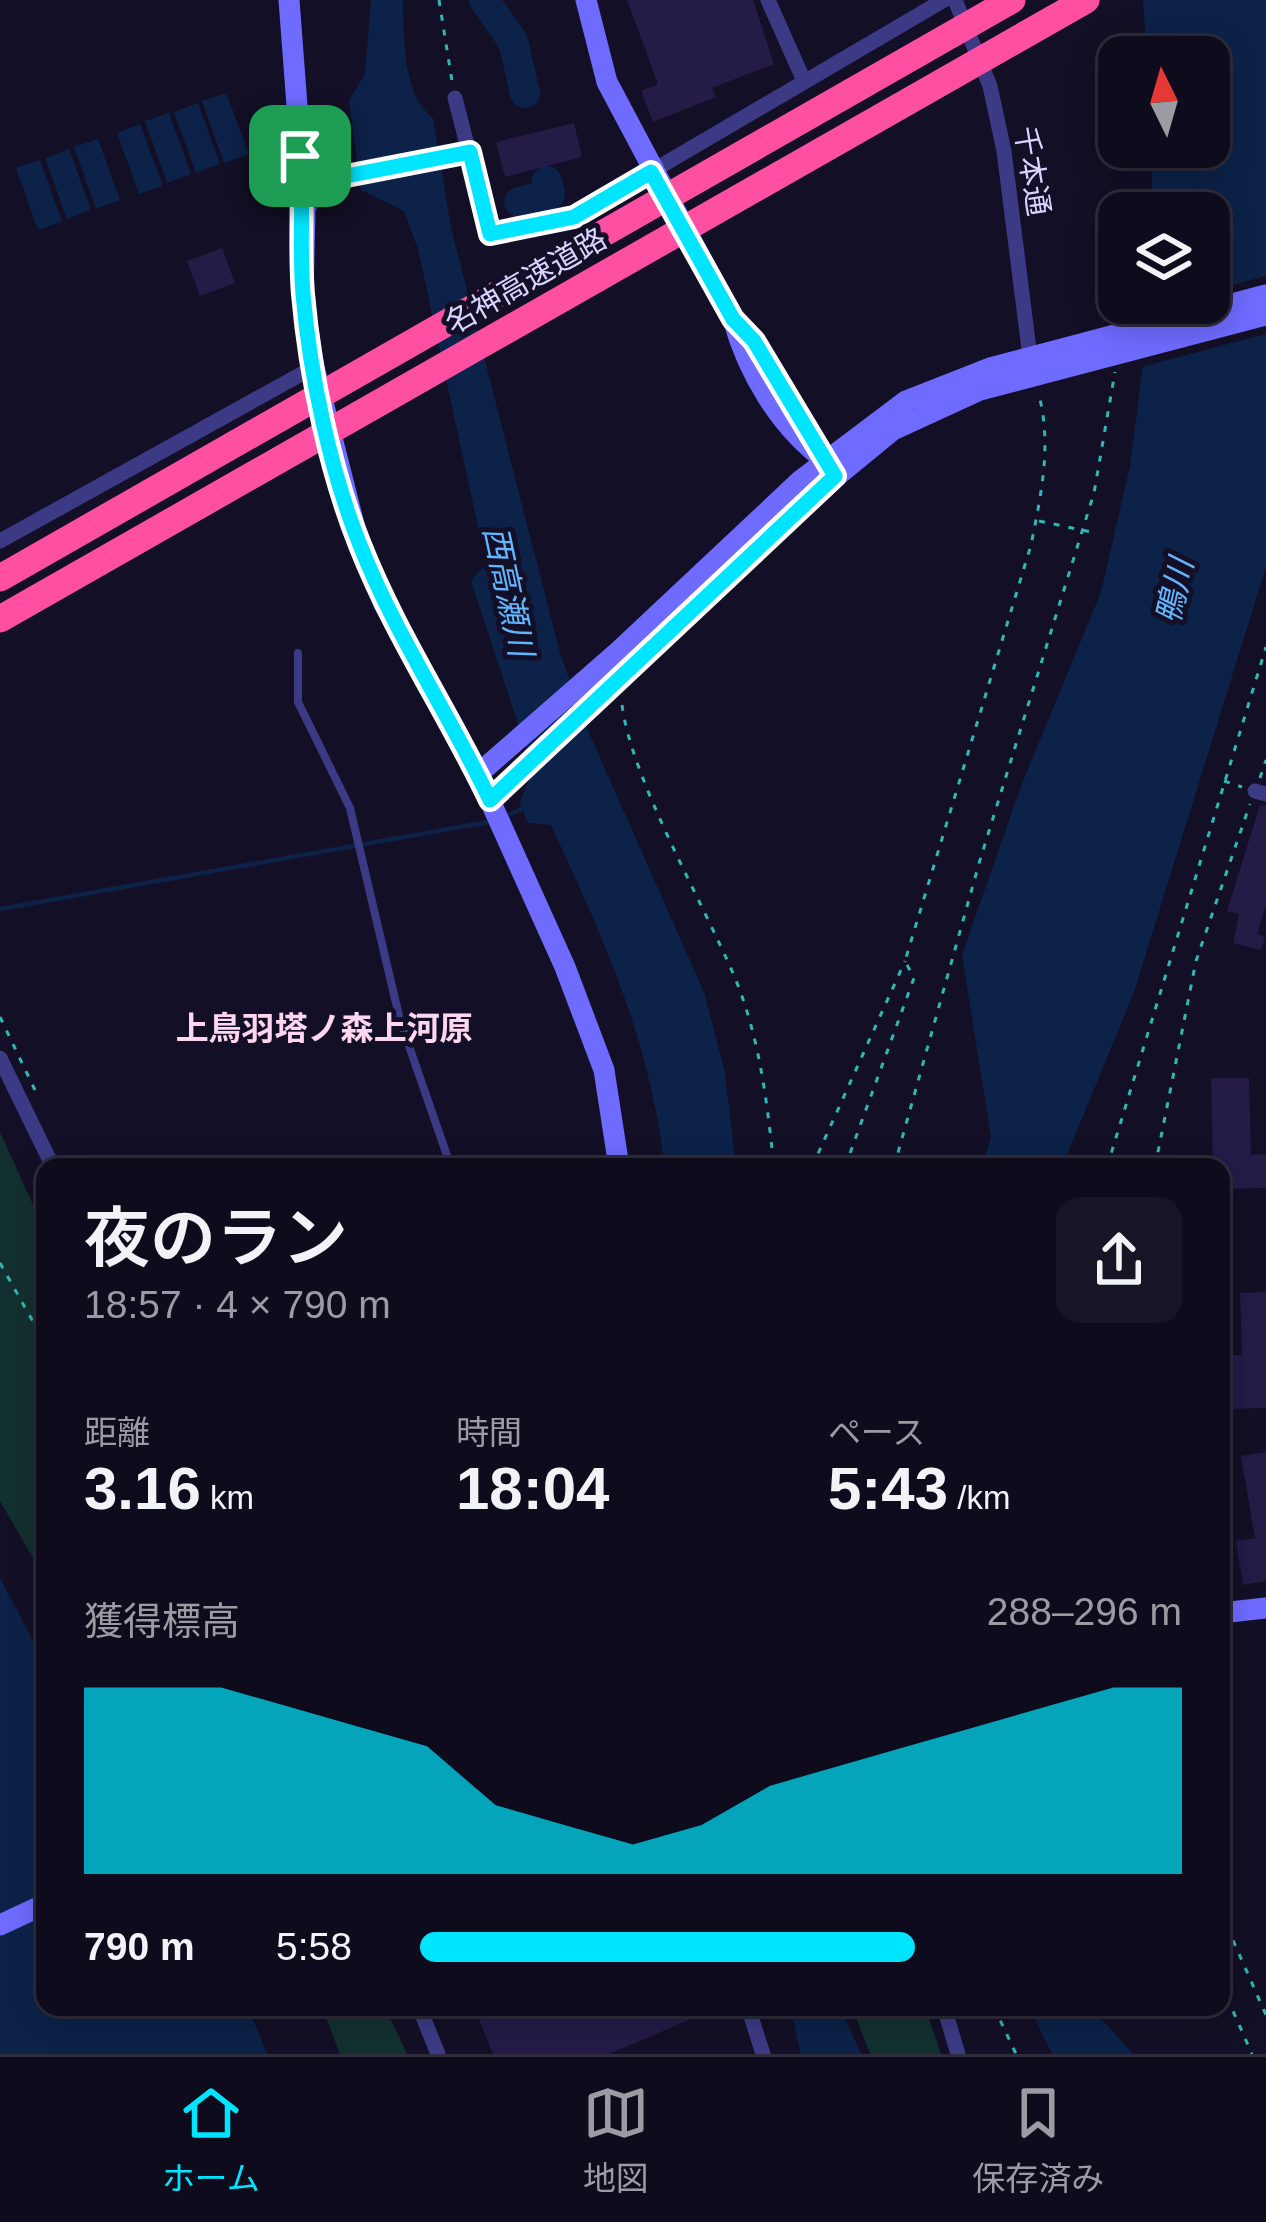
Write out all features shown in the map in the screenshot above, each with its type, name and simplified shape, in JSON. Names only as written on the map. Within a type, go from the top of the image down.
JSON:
[{"type":"highway","name":"名神高速道路","points":[[0,578],[1012,0]]},
{"type":"highway","name":"名神高速道路","points":[[0,619],[1086,0]]},
{"type":"street","points":[[289,0],[305,211],[303,298],[314,367],[358,540],[385,604],[478,774],[597,1047],[617,1158]]},
{"type":"street","points":[[586,0],[607,82],[651,172],[733,319],[754,341],[830,468]]},
{"type":"street","points":[[768,0],[804,81]]},
{"type":"street","points":[[455,98],[490,234],[574,217],[944,0]]},
{"type":"street","name":"千本通","points":[[955,0],[990,86],[1030,357]]},
{"type":"street","points":[[305,211],[336,178],[470,152]]},
{"type":"street","points":[[300,156],[336,178]]},
{"type":"street","points":[[830,468],[934,407],[1059,359],[1266,295]]},
{"type":"street","points":[[490,800],[830,468],[919,394],[1030,357],[1059,359],[1266,315]]},
{"type":"street","points":[[0,541],[314,367]]},
{"type":"street","points":[[478,774],[624,666]]},
{"type":"street","points":[[0,1058],[49,1158]]},
{"type":"street","points":[[1230,1612],[1266,1608]]},
{"type":"street","points":[[0,1925],[36,1908]]},
{"type":"street","points":[[423,2016],[438,2054]]},
{"type":"street","points":[[751,2016],[763,2054]]},
{"type":"street","points":[[947,2016],[958,2054]]},
{"type":"lane","points":[[298,653],[298,702],[350,808],[400,1020],[448,1158]]},
{"type":"path","points":[[440,0],[455,98]]},
{"type":"path","points":[[897,1158],[980,860],[1082,530],[1115,365]]},
{"type":"path","points":[[816,1158],[905,961],[1036,520],[1046,423],[1037,388]]},
{"type":"path","points":[[1036,520],[1096,533]]},
{"type":"path","points":[[1110,1158],[1266,646]]},
{"type":"path","points":[[1260,671],[1266,659]]},
{"type":"path","points":[[624,666],[625,723],[737,982],[763,1067],[773,1158]]},
{"type":"path","points":[[1157,1158],[1196,961],[1260,792],[1266,760]]},
{"type":"path","points":[[847,1158],[914,978],[905,961]]},
{"type":"path","points":[[0,1264],[36,1326]]},
{"type":"path","points":[[1230,1933],[1266,2015]]},
{"type":"path","points":[[1230,2004],[1252,2054]]},
{"type":"path","points":[[998,2016],[1016,2054]]},
{"type":"green space","points":[[0,1132],[36,1211],[36,1563],[0,1501]]},
{"type":"green space","points":[[325,2016],[389,2016],[407,2054],[340,2054]]},
{"type":"green space","points":[[855,2016],[928,2016],[941,2054],[870,2054]]},
{"type":"water","name":"西高瀬川","points":[[371,0],[403,0],[410,80],[433,118],[451,228],[560,653],[589,733],[704,992],[725,1073],[735,1158],[664,1158],[636,1032],[607,951],[551,825],[528,823],[520,802],[533,769],[471,581],[486,564],[418,249],[404,211],[361,190],[349,100],[365,74]]},
{"type":"water","name":"鴨川","points":[[1143,0],[1266,0],[1266,567],[1134,992],[1066,1158],[985,1158],[991,1137],[962,955],[1021,786],[1101,592],[1130,466],[1148,324],[1230,324],[1230,192],[1152,192],[1152,168],[1230,168],[1230,36],[1146,36]]},
{"type":"water","points":[[226,93],[249,154],[224,163],[202,101]]},
{"type":"water","points":[[198,103],[220,164],[196,173],[174,112]]},
{"type":"water","points":[[169,113],[191,174],[167,183],[145,121]]},
{"type":"water","points":[[140,124],[163,186],[139,194],[117,133]]},
{"type":"water","points":[[98,139],[120,200],[96,209],[74,147]]},
{"type":"water","points":[[69,149],[91,210],[67,219],[45,158]]},
{"type":"water","points":[[40,160],[62,221],[38,230],[16,168]]},
{"type":"water","points":[[0,1578],[36,1646],[36,2016],[252,2016],[267,2054],[0,2054]]},
{"type":"water","points":[[792,2016],[844,2016],[861,2054],[801,2054]]},
{"type":"water","points":[[1033,2016],[1099,2016],[1133,2054],[1052,2054]]},
{"type":"pier","points":[[1266,276],[1266,334],[1137,368],[1142,324],[1230,324],[1230,285]]},
{"type":"building","points":[[627,0],[753,0],[774,64],[712,88],[716,97],[653,122],[641,91],[658,84]]},
{"type":"building","points":[[574,123],[582,157],[505,177],[496,142]]},
{"type":"building","points":[[222,248],[235,283],[200,296],[187,261]]},
{"type":"building","points":[[1260,805],[1266,806],[1266,905],[1257,934],[1265,937],[1261,950],[1233,943],[1239,914],[1227,911]]},
{"type":"building","points":[[1211,1078],[1249,1078],[1251,1155],[1266,1154],[1266,1188],[1230,1189],[1230,1158],[1213,1158]]},
{"type":"building","points":[[1266,1292],[1266,1408],[1230,1409],[1230,1356],[1242,1355],[1240,1293]]},
{"type":"building","points":[[1266,1452],[1266,1581],[1243,1585],[1236,1541],[1255,1538],[1241,1456]]},
{"type":"building","points":[[478,2016],[698,2016],[609,2054],[493,2054]]},
{"type":"waterway","points":[[484,0],[513,41],[525,93]]},
{"type":"waterway","points":[[519,202],[550,195],[547,181]]},
{"type":"waterway","points":[[505,817],[527,806]]},
{"type":"waterway","points":[[0,909],[494,821]]},
{"type":"district","name":"上鳥羽塔ノ森上河原","points":[[324,1028]]},
{"type":"route","points":[[470,152],[490,234],[574,217],[651,172],[733,319],[754,341],[835,476],[490,800],[385,604],[358,540],[314,367],[303,298],[300,247],[305,211],[300,156],[336,178],[470,152]]}]
